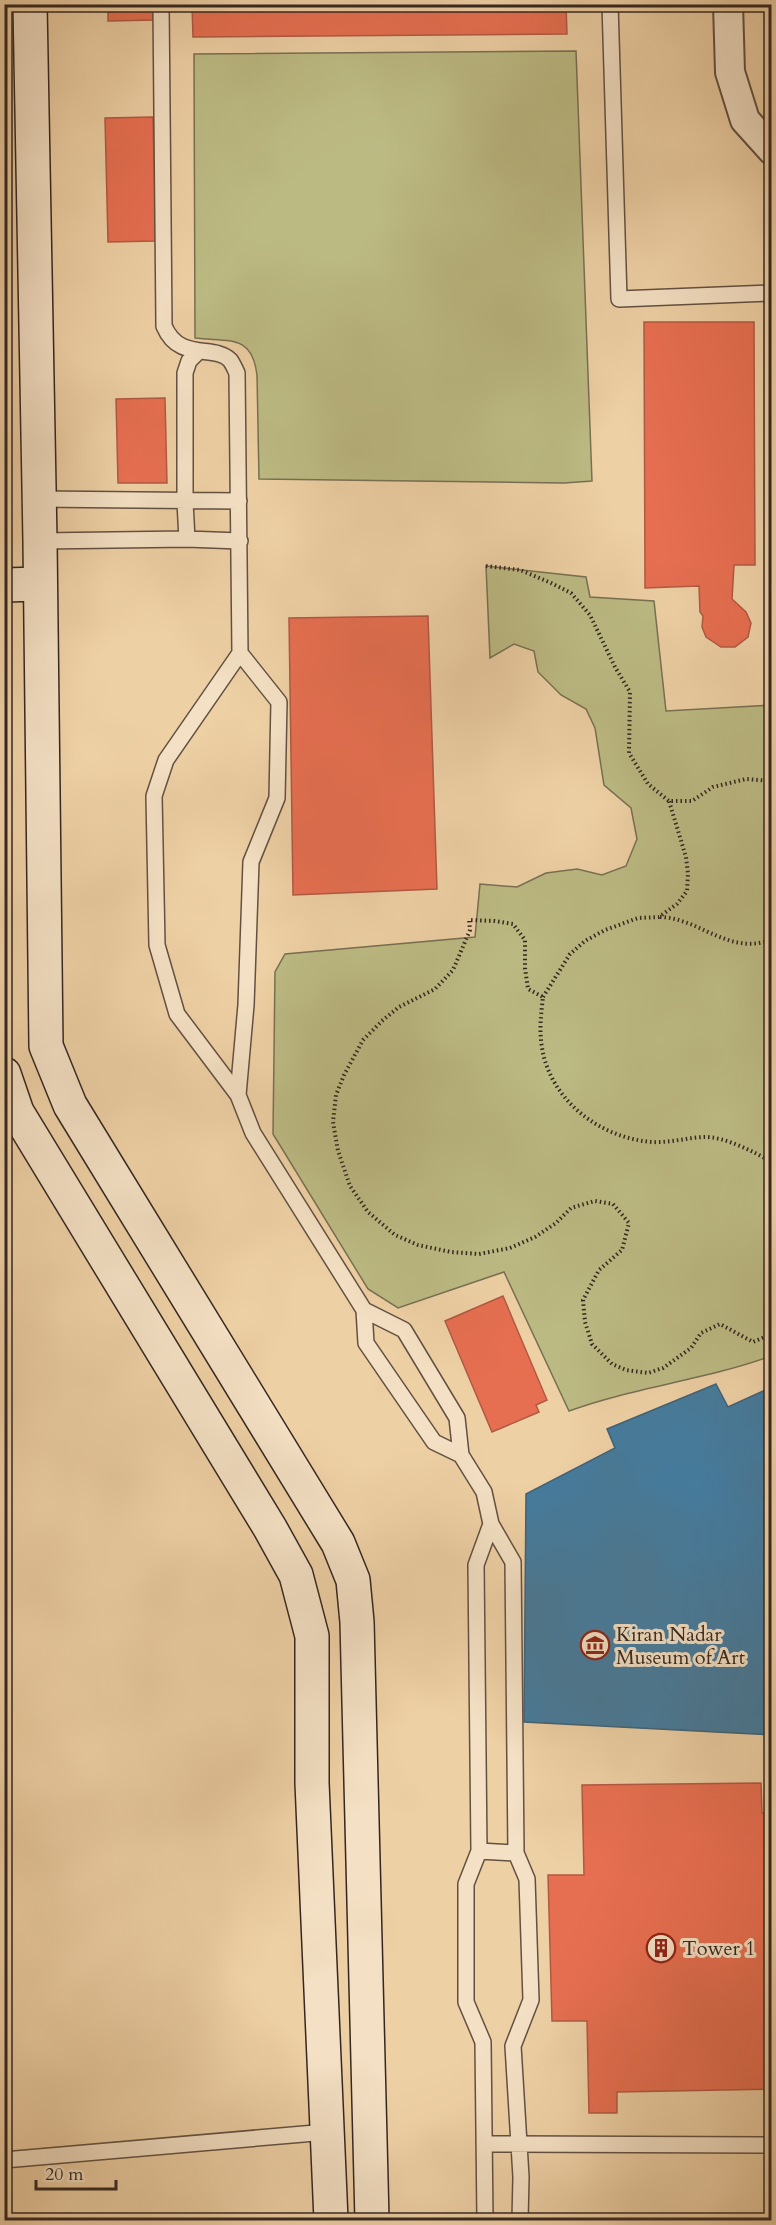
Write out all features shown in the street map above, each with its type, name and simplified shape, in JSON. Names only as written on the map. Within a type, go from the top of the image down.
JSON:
[{"type":"street","points":[[30,4],[46,1046],[70,1105],[338,1544],[354,1580],[357,1622],[372,2220]]},
{"type":"street","points":[[729,4],[730,72],[745,120],[771,150]]},
{"type":"street","points":[[4,585],[39,584]]},
{"type":"street","points":[[4,1074],[17,1112],[270,1527],[296,1575],[312,1636],[312,1783],[331,2220]]},
{"type":"lane","points":[[161,4],[164,326],[169,336],[178,344],[198,352],[223,355],[231,361],[237,373],[240,652],[166,760],[154,796],[157,945],[177,1014],[238,1095],[253,1133],[364,1310],[366,1343],[434,1442],[461,1455]]},
{"type":"lane","points":[[609,4],[619,299],[771,293]]},
{"type":"lane","points":[[187,539],[184,502],[185,373],[189,361],[198,352]]},
{"type":"lane","points":[[38,499],[238,501]]},
{"type":"lane","points":[[40,541],[187,539],[240,541]]},
{"type":"lane","points":[[238,1095],[246,1005],[251,862],[277,798],[279,702],[240,652]]},
{"type":"lane","points":[[364,1310],[404,1330],[457,1418],[461,1455],[484,1492],[491,1524],[513,1562],[516,1853],[527,1879],[531,2000],[513,2046],[519,2146],[520,2220]]},
{"type":"lane","points":[[485,2220],[483,2042],[466,2002],[466,1884],[479,1851],[476,1565],[491,1524]]},
{"type":"lane","points":[[479,1851],[516,1853]]},
{"type":"lane","points":[[4,2160],[327,2132]]},
{"type":"lane","points":[[484,2144],[519,2146],[771,2145]]},
{"type":"path","points":[[486,566],[520,570],[571,593],[590,615],[630,692],[629,753],[648,784],[669,801],[686,857],[687,891],[677,904],[659,917]]},
{"type":"path","points":[[669,801],[692,801],[713,787],[746,779],[771,781]]},
{"type":"path","points":[[771,939],[750,945],[723,939],[676,918],[659,917],[639,918],[605,930],[585,941],[570,954],[543,997],[539,1026],[547,1066],[563,1096],[579,1113],[607,1132],[654,1142],[706,1137],[737,1145],[771,1162]]},
{"type":"path","points":[[543,997],[528,989],[525,940],[513,924],[469,920],[470,930],[453,970],[435,989],[399,1007],[383,1020],[363,1040],[344,1075],[336,1095],[333,1122],[338,1151],[350,1186],[368,1212],[395,1235],[418,1245],[470,1254],[510,1248],[535,1237],[556,1223],[571,1208],[595,1201],[613,1204],[629,1223],[622,1250],[599,1270],[583,1300],[585,1322],[592,1344],[612,1364],[626,1370],[648,1373],[663,1368],[691,1348],[701,1333],[720,1324],[753,1342],[771,1334]]},
{"type":"shaded area","points":[[576,51],[592,481],[564,483],[259,479],[257,375],[250,352],[237,343],[195,338],[194,54]]},
{"type":"shaded area","points":[[486,566],[586,577],[590,597],[654,601],[666,711],[771,705],[771,1356],[569,1411],[504,1272],[398,1308],[368,1289],[273,1134],[275,972],[285,954],[475,937],[480,884],[517,887],[546,873],[577,869],[602,875],[626,866],[637,839],[631,808],[604,785],[595,728],[586,709],[561,695],[538,672],[534,651],[514,644],[490,658]]},
{"type":"building: दुकानें","points":[[108,4],[156,4],[156,20],[108,21]]},
{"type":"building: दुकानें","points":[[192,4],[566,4],[567,34],[193,37]]},
{"type":"building: दुकानें","points":[[153,117],[156,241],[108,242],[105,118]]},
{"type":"building: दुकानें","points":[[644,322],[754,322],[755,565],[734,565],[732,599],[746,612],[751,623],[748,637],[735,647],[721,647],[706,637],[702,627],[703,616],[700,612],[699,586],[645,588]]},
{"type":"building: दुकानें","points":[[165,398],[167,483],[118,483],[116,399]]},
{"type":"building: दुकानें","points":[[428,616],[437,889],[293,895],[289,618]]},
{"type":"building: दुकानें","points":[[503,1296],[547,1400],[536,1405],[539,1412],[492,1432],[445,1321]]},
{"type":"building: दुकानें","name":"Tower 1","points":[[761,1783],[762,1813],[772,1813],[772,2089],[617,2092],[617,2113],[589,2113],[587,2021],[552,2021],[548,1875],[584,1875],[582,1785]]},
{"type":"building: सार्वजनिक","points":[[716,1384],[728,1407],[772,1387],[772,1735],[524,1722],[526,1494],[615,1448],[607,1429]]},
{"type":"place","name":"Kiran Nadar Museum of Art","points":[[595,1645]]},
{"type":"place","name":"Tower 1","points":[[661,1948]]}]
